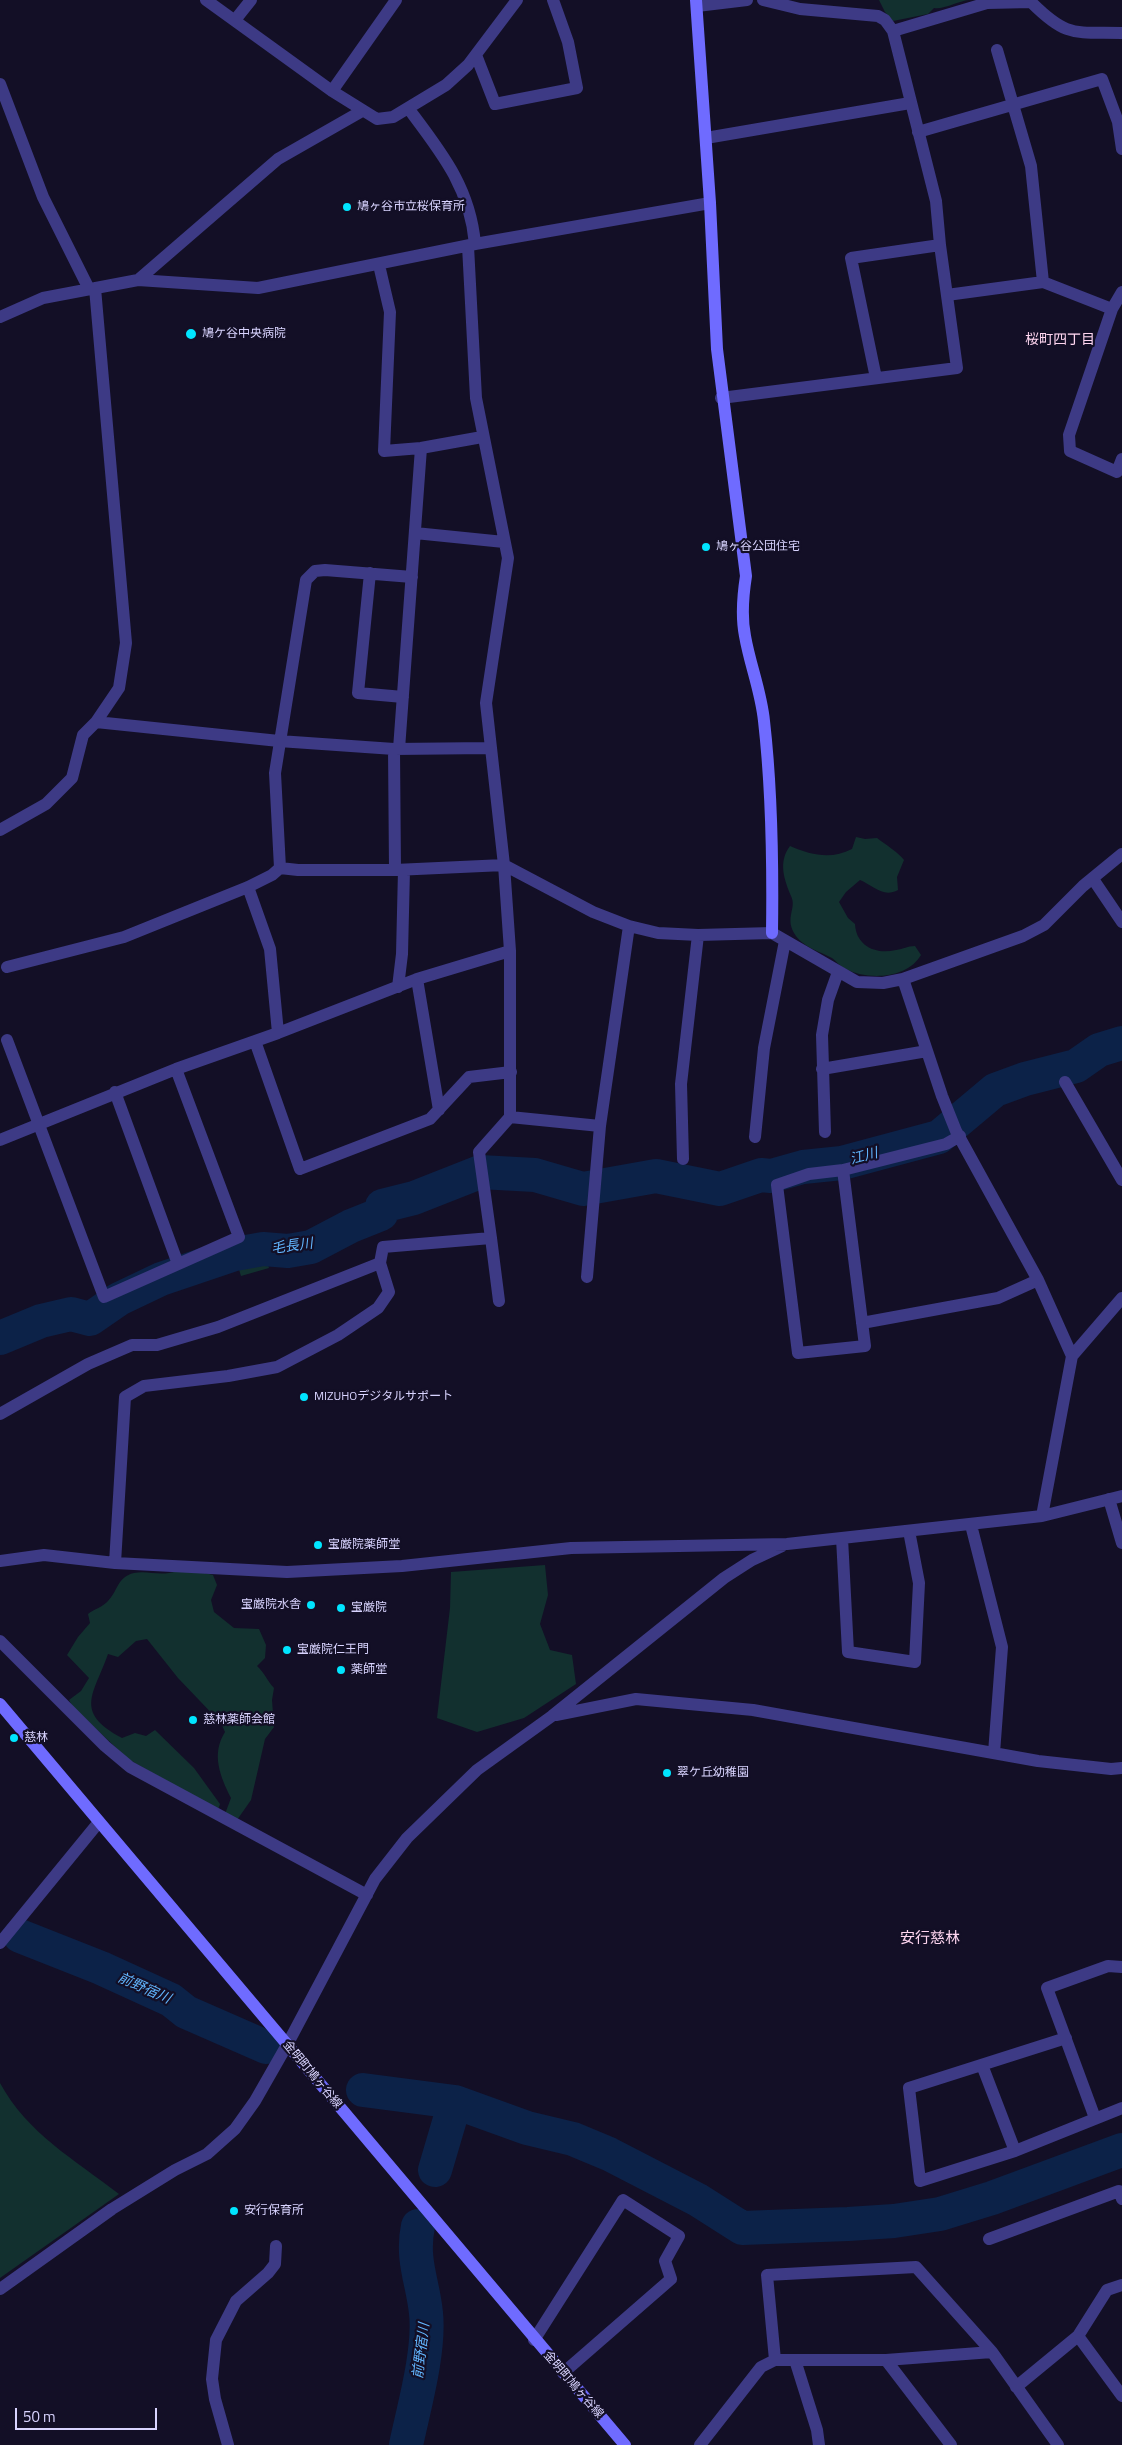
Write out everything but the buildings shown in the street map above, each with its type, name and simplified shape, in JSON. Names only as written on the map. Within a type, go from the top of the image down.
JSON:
[{"type":"main road","points":[[696,3],[721,398],[746,576],[743,599],[744,634],[759,688],[764,720],[773,836],[772,933]]},
{"type":"main road","name":"金明町鳩ヶ谷線","points":[[0,1704],[534,2340],[625,2445]]},
{"type":"street","points":[[206,0],[332,91],[376,119],[393,117],[446,85],[476,55],[517,0]]},
{"type":"street","points":[[235,20],[251,0]]},
{"type":"street","points":[[332,91],[396,0]]},
{"type":"street","points":[[476,55],[495,104],[577,88],[568,42],[553,0]]},
{"type":"street","points":[[696,3],[747,0]]},
{"type":"street","points":[[721,398],[958,368],[940,245],[936,201],[893,31],[885,20],[878,16],[800,9],[763,0]]},
{"type":"street","points":[[893,31],[987,3],[1031,2],[1052,23],[1069,32],[1122,32]]},
{"type":"street","points":[[997,50],[1031,166],[1043,282]]},
{"type":"street","points":[[918,132],[1102,79],[1118,122],[1122,149]]},
{"type":"street","points":[[0,84],[43,197],[92,289],[126,644],[119,688],[96,722],[83,735],[72,778],[46,804],[0,830]]},
{"type":"street","points":[[706,138],[910,102]]},
{"type":"street","points":[[408,108],[449,162],[465,198],[474,230],[472,245],[476,398],[482,438],[508,558],[486,703],[504,865],[510,951],[510,1118],[479,1152],[499,1301]]},
{"type":"street","points":[[138,280],[278,159],[362,111]]},
{"type":"street","points":[[0,317],[43,298],[138,280],[258,288],[472,245],[710,203]]},
{"type":"street","points":[[876,378],[851,258],[940,245]]},
{"type":"street","points":[[379,265],[390,312],[384,451],[422,448],[482,438]]},
{"type":"street","points":[[947,296],[1043,282],[1112,309]]},
{"type":"street","points":[[1122,292],[1112,309],[1069,435],[1070,451],[1117,472],[1122,459]]},
{"type":"street","points":[[398,987],[402,954],[396,749],[403,697],[422,448]]},
{"type":"street","points":[[415,533],[504,542]]},
{"type":"street","points":[[280,868],[275,773],[306,580],[314,571],[412,577]]},
{"type":"street","points":[[370,573],[358,693],[403,697]]},
{"type":"street","points":[[96,722],[279,741],[396,749],[490,748]]},
{"type":"street","points":[[7,967],[124,937],[248,887],[272,875],[280,868],[298,870],[399,870],[504,865],[593,912],[629,926],[658,933],[698,935],[772,933],[857,982],[883,983],[904,979],[1023,936],[1044,925],[1093,878],[1122,854]]},
{"type":"street","points":[[1093,878],[1122,922]]},
{"type":"street","points":[[248,887],[270,949],[278,1033]]},
{"type":"street","points":[[587,1277],[600,1126],[629,926]]},
{"type":"street","points":[[683,1159],[681,1084],[698,935]]},
{"type":"street","points":[[755,1137],[764,1048],[785,940]]},
{"type":"street","points":[[0,1140],[115,1092],[278,1033],[417,979],[510,951]]},
{"type":"street","points":[[825,1132],[822,1036],[828,1000],[838,972]]},
{"type":"street","points":[[417,979],[439,1110]]},
{"type":"street","points":[[904,979],[942,1096],[960,1136],[1038,1280],[1072,1356]]},
{"type":"street","points":[[7,1040],[104,1297],[239,1237],[176,1069]]},
{"type":"street","points":[[255,1041],[300,1169],[430,1119],[469,1077],[511,1072]]},
{"type":"street","points":[[822,1070],[927,1051]]},
{"type":"street","points":[[1065,1082],[1122,1180]]},
{"type":"street","points":[[115,1092],[178,1264]]},
{"type":"street","points":[[510,1118],[600,1126]]},
{"type":"street","points":[[843,1170],[865,1346],[798,1353],[777,1185],[809,1174],[843,1170],[946,1144],[960,1136]]},
{"type":"street","points":[[115,1562],[125,1397],[144,1386],[228,1376],[278,1366],[338,1334],[378,1308],[389,1292],[380,1263],[383,1247],[491,1238]]},
{"type":"street","points":[[0,1414],[88,1364],[132,1345],[157,1345],[218,1328],[380,1263]]},
{"type":"street","points":[[862,1323],[998,1298],[1038,1280]]},
{"type":"street","points":[[1042,1516],[1072,1356],[1122,1298]]},
{"type":"street","points":[[0,1561],[44,1555],[115,1562],[286,1572],[402,1566],[571,1548],[787,1544],[1042,1516],[1116,1498],[1122,1543]]},
{"type":"street","points":[[971,1525],[1002,1647],[994,1753]]},
{"type":"street","points":[[842,1538],[848,1652],[915,1662],[919,1583],[909,1531]]},
{"type":"street","points":[[0,2289],[112,2209],[175,2170],[207,2154],[235,2129],[256,2101],[375,1879],[407,1838],[470,1777],[552,1716],[724,1578],[752,1560],[787,1544]]},
{"type":"street","points":[[0,1641],[105,1746],[130,1767],[366,1895]]},
{"type":"street","points":[[552,1716],[636,1699],[753,1710],[1048,1762],[1112,1769],[1122,1768]]},
{"type":"street","points":[[0,1943],[99,1822]]},
{"type":"street","points":[[1095,2118],[1047,1988],[1108,1966],[1122,1967]]},
{"type":"street","points":[[1066,2038],[910,2088],[920,2181],[1015,2151],[1122,2108]]},
{"type":"street","points":[[982,2065],[1015,2151]]},
{"type":"street","points":[[989,2239],[1119,2191],[1122,2199]]},
{"type":"street","points":[[534,2340],[623,2200],[679,2236],[665,2261],[671,2279],[563,2372]]},
{"type":"street","points":[[228,2445],[215,2399],[212,2380],[216,2340],[236,2301],[268,2274],[276,2264],[276,2246]]},
{"type":"street","points":[[775,2360],[767,2275],[916,2267],[992,2352],[1058,2445]]},
{"type":"street","points":[[1016,2387],[1078,2336],[1108,2290],[1122,2285]]},
{"type":"street","points":[[1078,2336],[1122,2396]]},
{"type":"street","points":[[700,2445],[761,2367],[775,2360],[886,2360],[992,2352]]},
{"type":"street","points":[[795,2360],[817,2430],[819,2445]]},
{"type":"street","points":[[886,2360],[951,2445]]},
{"type":"green space","points":[[879,0],[969,0],[942,8],[934,8],[928,14],[893,21],[885,12]]},
{"type":"green space","points":[[856,837],[865,839],[877,838],[904,860],[897,877],[898,890],[888,893],[883,892],[860,880],[846,892],[839,902],[848,918],[855,924],[859,938],[868,947],[875,950],[889,951],[915,946],[921,955],[915,963],[897,973],[875,976],[853,972],[842,967],[832,958],[801,942],[792,927],[793,905],[783,871],[784,858],[790,846],[813,854],[829,855],[852,849]]},
{"type":"green space","points":[[265,1255],[269,1268],[241,1276],[236,1260]]},
{"type":"green space","points":[[545,1565],[548,1595],[540,1624],[550,1650],[572,1655],[576,1684],[524,1718],[477,1732],[437,1718],[450,1608],[451,1572]]},
{"type":"green space","points":[[177,1571],[201,1572],[213,1575],[217,1585],[211,1600],[214,1612],[234,1628],[259,1629],[266,1645],[265,1658],[257,1666],[274,1688],[272,1700],[274,1727],[265,1739],[251,1800],[237,1820],[225,1814],[231,1798],[223,1782],[219,1765],[218,1748],[225,1732],[221,1723],[178,1678],[147,1639],[136,1641],[118,1657],[108,1654],[93,1691],[92,1711],[97,1720],[107,1729],[122,1738],[135,1733],[146,1736],[155,1730],[194,1768],[220,1804],[218,1810],[128,1759],[73,1707],[69,1700],[81,1691],[89,1678],[67,1655],[78,1637],[90,1623],[88,1614],[106,1603],[121,1581],[128,1575],[139,1572],[171,1573]]},
{"type":"green space","points":[[0,2083],[11,2101],[38,2131],[119,2194],[0,2278]]},
{"type":"waterway","name":"毛長川","points":[[0,1338],[41,1321],[71,1314],[90,1319],[119,1299],[161,1279],[235,1254],[263,1249],[288,1251],[311,1247],[351,1226],[381,1214],[382,1206],[414,1198],[480,1172],[535,1175],[583,1189],[656,1176],[720,1189],[761,1175],[771,1176],[803,1167],[842,1163],[939,1137],[995,1090],[1025,1079],[1076,1066],[1099,1050],[1122,1043]]},
{"type":"waterway","name":"前野宿川","points":[[20,1936],[101,1968],[171,2000],[186,2012],[266,2047]]},
{"type":"waterway","name":"前野宿川","points":[[363,2090],[455,2102],[435,2170]]},
{"type":"waterway","points":[[455,2102],[527,2128],[573,2139],[609,2154],[698,2200],[742,2228],[894,2221],[940,2214],[992,2198],[1122,2150]]},
{"type":"waterway","name":"前野宿川","points":[[406,2445],[424,2361],[427,2328],[425,2302],[416,2250],[418,2226]]},
{"type":"place","name":"鳩ヶ谷市立桜保育所","points":[[347,207]]},
{"type":"place","name":"鳩ケ谷中央病院","points":[[191,334]]},
{"type":"place","name":"鳩ヶ谷公団住宅","points":[[706,547]]},
{"type":"place","name":"MIZUHOデジタルサポート","points":[[304,1397]]},
{"type":"place","name":"宝厳院薬師堂","points":[[318,1545]]},
{"type":"place","name":"宝厳院水舎","points":[[311,1605]]},
{"type":"place","name":"宝厳院","points":[[341,1608]]},
{"type":"place","name":"宝厳院仁王門","points":[[287,1650]]},
{"type":"place","name":"薬師堂","points":[[341,1670]]},
{"type":"place","name":"慈林薬師会館","points":[[193,1720]]},
{"type":"place","name":"慈林","points":[[14,1738]]},
{"type":"place","name":"翠ケ丘幼稚園","points":[[667,1773]]},
{"type":"place","name":"安行保育所","points":[[234,2211]]},
{"type":"district","name":"桜町四丁目","points":[[1060,341]]},
{"type":"district","name":"安行慈林","points":[[930,1939]]},
{"type":"water label","name":"江川","points":[[864,1157]]}]
